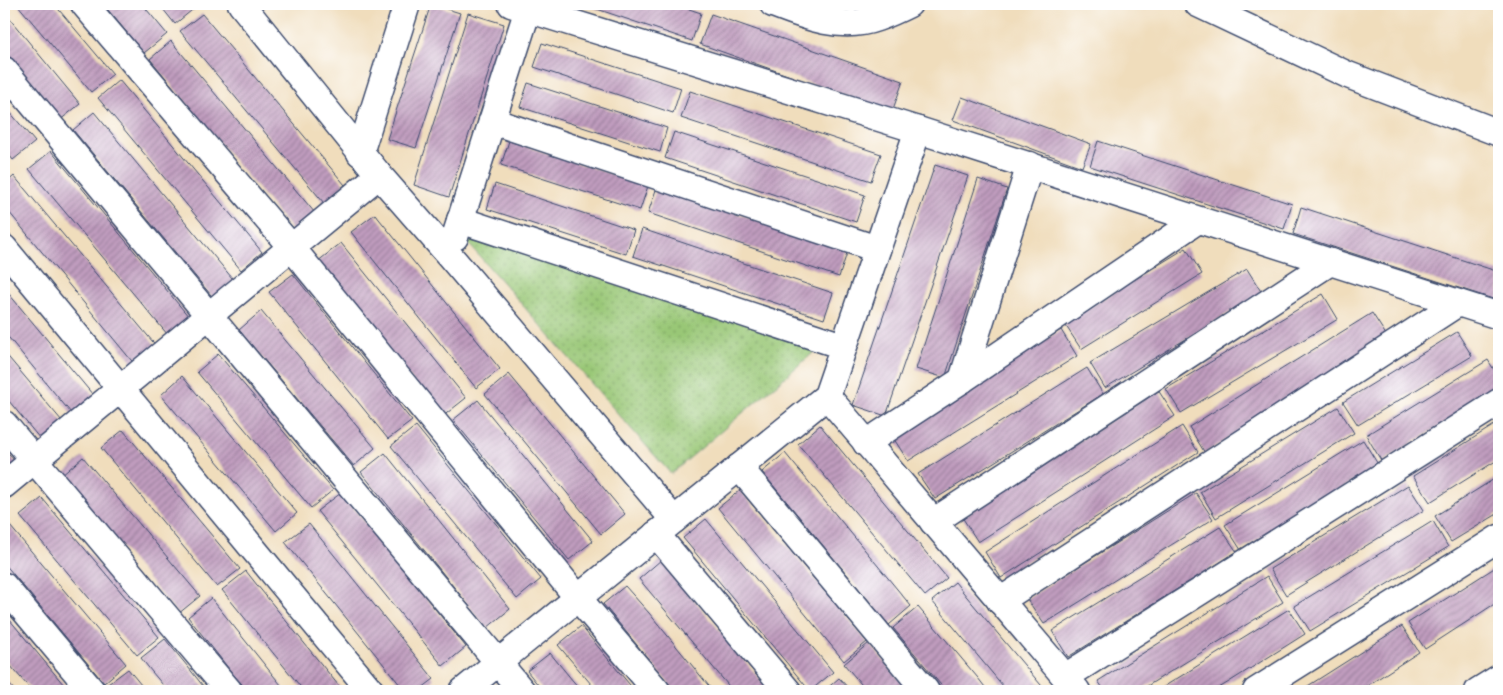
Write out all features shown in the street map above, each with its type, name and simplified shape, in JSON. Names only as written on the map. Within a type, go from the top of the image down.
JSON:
[{"type":"street","points":[[84,4],[292,248],[578,598],[657,691]]},
{"type":"street","points":[[241,4],[360,153],[449,255],[665,527],[788,691]]},
{"type":"street","points":[[360,153],[407,4]]},
{"type":"street","points":[[774,4],[804,16],[842,24],[876,19],[909,4]]},
{"type":"street","points":[[1198,4],[1348,75],[1499,133]]},
{"type":"street","points":[[449,255],[492,121],[519,6],[918,130],[1499,316]]},
{"type":"street","points":[[4,70],[522,691]]},
{"type":"street","points":[[492,121],[877,249]]},
{"type":"street","points":[[463,691],[827,396],[918,130]]},
{"type":"street","points":[[962,380],[1030,166]]},
{"type":"street","points":[[4,485],[379,175]]},
{"type":"street","points":[[460,220],[843,346]]},
{"type":"street","points":[[866,442],[962,380],[1198,220]]},
{"type":"street","points":[[4,248],[371,691]]},
{"type":"street","points":[[934,522],[1330,262]]},
{"type":"street","points":[[1000,601],[1458,303]]},
{"type":"street","points":[[827,396],[1071,684],[1499,402]]},
{"type":"street","points":[[4,424],[229,691]]},
{"type":"street","points":[[739,467],[926,691]]},
{"type":"street","points":[[1256,691],[1499,538]]},
{"type":"street","points":[[4,586],[92,691]]},
{"type":"street","points":[[1478,691],[1499,678]]},
{"type":"green space","points":[[473,229],[820,347],[671,474],[467,242]]},
{"type":"building","points":[[17,4],[54,4],[113,74],[91,92]]},
{"type":"building","points":[[103,4],[142,4],[167,34],[144,53]]},
{"type":"building","points":[[159,4],[195,4],[197,6],[175,24]]},
{"type":"building","points":[[431,4],[460,13],[416,148],[387,139]]},
{"type":"building","points":[[582,4],[674,4],[701,13],[692,41]]},
{"type":"building","points":[[4,12],[80,104],[59,121],[4,55]]},
{"type":"building","points":[[468,13],[504,24],[449,197],[414,185]]},
{"type":"building","points":[[202,14],[345,185],[324,203],[180,31]]},
{"type":"building","points":[[711,14],[903,81],[892,112],[700,44]]},
{"type":"building","points":[[171,41],[315,213],[293,231],[150,59]]},
{"type":"building","points":[[542,43],[681,88],[673,113],[534,67]]},
{"type":"building","points":[[119,80],[262,252],[241,270],[98,98]]},
{"type":"building","points":[[528,83],[667,128],[660,152],[520,107]]},
{"type":"building","points":[[690,91],[881,154],[871,181],[681,118]]},
{"type":"building","points":[[962,97],[1091,144],[1082,167],[953,120]]},
{"type":"building","points":[[4,105],[35,142],[13,160],[4,148]]},
{"type":"building","points":[[94,112],[237,284],[216,301],[73,130]]},
{"type":"building","points":[[674,132],[865,195],[856,222],[665,158]]},
{"type":"building","points":[[509,141],[648,186],[640,210],[501,165]]},
{"type":"building","points":[[1098,141],[1292,204],[1284,229],[1090,166]]},
{"type":"building","points":[[51,151],[194,323],[173,341],[29,169]]},
{"type":"building","points":[[935,165],[968,176],[886,416],[853,405]]},
{"type":"building","points":[[14,176],[158,348],[136,366],[4,206],[4,185]]},
{"type":"building","points":[[978,179],[1007,189],[945,378],[916,369]]},
{"type":"building","points":[[495,184],[634,230],[626,254],[487,209]]},
{"type":"building","points":[[657,187],[848,250],[839,277],[648,213]]},
{"type":"building","points":[[1301,207],[1499,272],[1499,301],[1293,234]]},
{"type":"building","points":[[375,214],[500,369],[476,388],[351,232]]},
{"type":"building","points":[[642,229],[833,293],[824,319],[633,256]]},
{"type":"building","points":[[341,243],[466,398],[442,417],[317,262]]},
{"type":"building","points":[[1186,248],[1202,274],[1081,349],[1064,323]]},
{"type":"building","points":[[1247,269],[1262,293],[1105,388],[1090,363]]},
{"type":"building","points":[[293,274],[412,421],[388,439],[269,292]]},
{"type":"building","points":[[4,288],[98,401],[76,419],[4,332]]},
{"type":"building","points":[[1323,294],[1338,319],[1181,413],[1166,389]]},
{"type":"building","points":[[261,311],[375,448],[354,466],[239,330]]},
{"type":"building","points":[[1372,313],[1388,338],[1205,453],[1189,427]]},
{"type":"building","points":[[1061,330],[1077,356],[908,461],[892,436]]},
{"type":"building","points":[[1457,332],[1472,356],[1358,425],[1343,402]]},
{"type":"building","points":[[4,352],[67,427],[45,445],[4,395]]},
{"type":"building","points":[[218,354],[333,490],[311,508],[197,372]]},
{"type":"building","points":[[1488,360],[1499,378],[1499,389],[1382,462],[1366,435]]},
{"type":"building","points":[[1087,368],[1103,394],[935,499],[918,474]]},
{"type":"building","points":[[509,374],[625,514],[601,534],[485,394]]},
{"type":"building","points":[[182,376],[297,513],[276,531],[161,395]]},
{"type":"building","points":[[1158,390],[1175,416],[978,542],[962,517]]},
{"type":"building","points":[[478,400],[593,541],[569,560],[453,420]]},
{"type":"building","points":[[1338,407],[1354,433],[1216,518],[1200,492]]},
{"type":"building","points":[[1499,422],[1499,459],[1430,502],[1413,476]]},
{"type":"building","points":[[820,425],[947,578],[925,596],[798,444]]},
{"type":"building","points":[[416,426],[541,579],[517,599],[391,446]]},
{"type":"building","points":[[1182,426],[1198,452],[1001,578],[985,552]]},
{"type":"building","points":[[123,430],[240,569],[217,587],[101,448]]},
{"type":"building","points":[[1363,440],[1379,466],[1241,550],[1225,525]]},
{"type":"building","points":[[4,448],[19,466],[4,478]]},
{"type":"building","points":[[385,453],[510,609],[487,628],[361,472]]},
{"type":"building","points":[[785,453],[911,606],[889,625],[762,472]]},
{"type":"building","points":[[83,457],[200,596],[178,614],[61,476]]},
{"type":"building","points":[[1499,476],[1499,513],[1451,542],[1435,516]]},
{"type":"building","points":[[1408,485],[1424,510],[1286,595],[1270,569]]},
{"type":"building","points":[[740,490],[867,642],[844,661],[718,508]]},
{"type":"building","points":[[341,493],[466,647],[443,666],[317,511]]},
{"type":"building","points":[[1196,493],[1213,519],[1044,624],[1027,599]]},
{"type":"building","points":[[42,498],[159,637],[137,655],[20,516]]},
{"type":"building","points":[[706,519],[833,672],[810,691],[683,538]]},
{"type":"building","points":[[1433,521],[1448,547],[1310,631],[1294,606]]},
{"type":"building","points":[[309,524],[434,679],[418,691],[405,691],[285,542]]},
{"type":"building","points":[[10,526],[126,664],[104,683],[4,563],[4,531]]},
{"type":"building","points":[[1220,527],[1237,552],[1068,657],[1052,631]]},
{"type":"building","points":[[661,560],[770,691],[733,691],[639,579]]},
{"type":"building","points":[[1499,565],[1499,601],[1425,649],[1408,623]]},
{"type":"building","points":[[246,571],[343,691],[304,691],[222,590]]},
{"type":"building","points":[[1267,576],[1283,602],[1139,691],[1105,691],[1098,681]]},
{"type":"building","points":[[955,582],[1046,691],[1007,691],[932,601]]},
{"type":"building","points":[[625,586],[713,691],[675,691],[603,604]]},
{"type":"building","points":[[211,598],[286,691],[248,691],[233,674],[188,617]]},
{"type":"building","points":[[918,607],[988,691],[946,691],[893,628]]},
{"type":"building","points":[[1289,609],[1305,634],[1229,682],[1214,691],[1157,691]]},
{"type":"building","points":[[4,613],[69,691],[32,691],[4,658]]},
{"type":"building","points":[[581,626],[635,691],[597,691],[558,645]]},
{"type":"building","points":[[1402,626],[1419,652],[1359,691],[1300,691]]},
{"type":"building","points":[[165,639],[207,691],[168,691],[152,672],[141,658]]},
{"type":"building","points":[[869,643],[909,691],[867,691],[844,664]]},
{"type":"building","points":[[550,653],[582,691],[543,691],[527,671]]},
{"type":"building","points":[[128,669],[146,691],[107,691],[104,687]]},
{"type":"building","points":[[4,678],[15,691],[4,691]]},
{"type":"building","points":[[839,678],[851,691],[824,691]]}]
